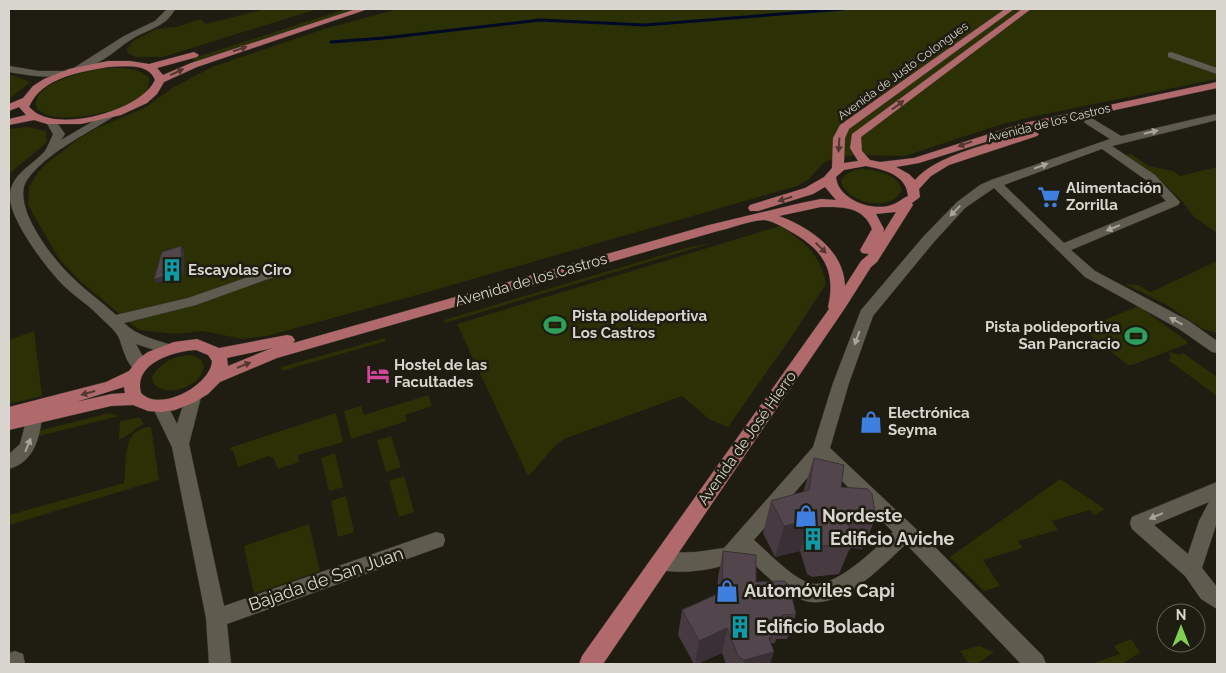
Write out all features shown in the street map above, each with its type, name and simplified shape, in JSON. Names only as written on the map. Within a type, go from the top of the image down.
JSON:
[{"type":"main road","points":[[9,108],[26,100],[41,85],[71,72],[94,66],[124,64],[148,67],[185,58],[338,9]]},
{"type":"main road","points":[[26,100],[24,107],[27,113],[34,118],[50,122],[78,122],[109,115],[143,100],[154,90],[160,80],[178,71],[364,9]]},
{"type":"main road","name":"Avenida de Justo Colongues","points":[[834,173],[839,138],[844,127],[1010,9]]},
{"type":"main road","name":"Avenida de Justo Colongues","points":[[866,163],[857,154],[854,147],[856,136],[1027,9]]},
{"type":"main road","points":[[148,67],[157,73],[160,80]]},
{"type":"main road","name":"Avenida de los Castros","points":[[217,354],[271,344],[786,198],[809,191],[850,164],[882,165],[914,161],[1024,126],[1217,86]]},
{"type":"main road","name":"Avenida de los Castros","points":[[914,188],[927,173],[945,163],[1030,135],[1217,94]]},
{"type":"main road","points":[[9,122],[34,118]]},
{"type":"main road","points":[[882,165],[897,171],[908,179],[914,188]]},
{"type":"main road","points":[[834,173],[829,183],[834,193],[856,206]]},
{"type":"main road","name":"Avenida de José Hierro","points":[[590,664],[866,264],[872,259],[914,197],[914,188]]},
{"type":"main road","name":"Avenida de los Castros","points":[[216,377],[272,354],[764,215],[821,203],[877,210],[894,209],[907,205]]},
{"type":"main road","name":"Avenida de José Hierro","points":[[856,206],[874,219],[878,230],[864,256],[866,264]]},
{"type":"main road","name":"Avenida de José Hierro","points":[[764,215],[781,220],[802,232],[821,247],[831,260],[838,280],[838,291],[833,314]]},
{"type":"main road","points":[[9,413],[110,387],[137,371],[152,356],[182,345],[197,344],[209,348],[217,354],[220,364],[216,377],[206,388],[192,397],[160,406],[146,404],[136,398],[131,392],[130,384],[137,371]]},
{"type":"main road","points":[[9,424],[111,400],[136,398]]},
{"type":"street","points":[[9,69],[40,74],[71,72],[95,62],[134,34],[162,21],[171,9]]},
{"type":"street","points":[[121,44],[117,55],[124,64]]},
{"type":"street","points":[[1171,55],[1217,71]]},
{"type":"street","points":[[24,71],[36,78],[41,85]]},
{"type":"street","points":[[109,115],[49,153],[32,167],[20,181],[16,195],[21,216],[29,232],[67,281],[119,327],[149,344],[167,349]]},
{"type":"street","points":[[661,562],[716,560],[730,555],[821,450],[841,383],[866,314],[928,240],[961,205],[984,188],[995,183],[1104,145],[1217,117]]},
{"type":"street","name":"Avenida de los Castros","points":[[1089,121],[1119,140]]},
{"type":"street","points":[[49,153],[59,134],[50,122]]},
{"type":"street","points":[[1062,249],[1174,202],[1166,191],[1152,178],[1104,145]]},
{"type":"street","points":[[995,183],[1090,274],[1184,325],[1217,348]]},
{"type":"street","points":[[119,327],[277,271]]},
{"type":"street","points":[[119,327],[134,358],[137,371]]},
{"type":"street","points":[[192,397],[180,444],[216,618],[220,664]]},
{"type":"street","points":[[160,406],[176,440],[180,444]]},
{"type":"street","points":[[9,462],[27,450],[34,418]]},
{"type":"street","points":[[821,450],[933,558],[1035,664]]},
{"type":"street","points":[[1217,490],[1139,523],[1192,570],[1208,592],[1217,599]]},
{"type":"street","points":[[1187,503],[1208,521]]},
{"type":"street","points":[[1192,570],[1208,521],[1217,504]]},
{"type":"street","points":[[742,542],[804,592],[817,594],[834,590],[853,578],[906,532]]},
{"type":"street","name":"Bajada de San Juan","points":[[216,618],[436,540]]},
{"type":"green space","points":[[266,9],[317,9],[163,57],[136,57],[129,54],[126,50],[133,41],[156,29],[176,27],[201,19],[205,24]]},
{"type":"green space","points":[[346,9],[355,9],[195,61],[191,59]]},
{"type":"green space","points":[[398,9],[1217,9],[1217,79],[1031,117],[996,126],[905,156],[856,155],[832,159],[823,163],[809,179],[797,186],[267,336],[242,339],[203,331],[176,334],[139,330],[81,282],[59,259],[28,205],[29,187],[38,172],[46,164],[74,142],[97,128],[146,107],[174,87],[212,67],[324,29]]},
{"type":"green space","points":[[108,68],[130,69],[145,74],[149,78],[147,89],[138,98],[125,106],[108,112],[58,117],[47,115],[37,109],[37,100],[42,91],[51,85],[62,79],[88,71]]},
{"type":"green space","points":[[9,74],[30,82],[9,99]]},
{"type":"green space","points":[[28,127],[46,131],[47,142],[9,174],[9,129]]},
{"type":"green space","points":[[1131,154],[1149,166],[1173,171],[1180,176],[1217,167],[1217,233],[1194,217],[1183,202],[1156,176],[1126,155]]},
{"type":"green space","points":[[861,169],[873,170],[891,176],[902,190],[897,197],[889,202],[870,203],[860,200],[845,189],[841,181],[852,171]]},
{"type":"green space","points":[[780,226],[804,243],[816,257],[824,274],[826,284],[728,427],[709,419],[682,396],[564,439],[528,476],[457,324]]},
{"type":"green space","points":[[712,243],[445,323],[444,320],[686,248]]},
{"type":"green space","points":[[1217,261],[1217,333],[1203,329],[1167,305],[1125,284],[1138,285],[1151,292]]},
{"type":"green space","name":"Pista polideportiva San Pancracio","points":[[1136,307],[1141,308],[1187,341],[1187,344],[1128,365],[1085,331],[1085,328]]},
{"type":"green space","points":[[34,331],[42,396],[9,404],[9,340]]},
{"type":"green space","points":[[385,338],[386,341],[282,371],[281,367]]},
{"type":"green space","points":[[1169,353],[1179,355],[1183,353],[1217,377],[1217,396],[1168,360],[1171,358]]},
{"type":"green space","points":[[192,355],[201,360],[204,367],[201,375],[194,382],[184,388],[173,390],[162,389],[153,383],[152,377],[164,363],[174,358]]},
{"type":"green space","points":[[428,395],[432,406],[405,415],[407,421],[351,439],[344,411],[361,406],[364,415]]},
{"type":"green space","points":[[109,413],[119,416],[39,436],[38,431]]},
{"type":"green space","points":[[336,413],[343,442],[298,455],[299,462],[278,469],[274,459],[269,456],[238,467],[233,450],[230,450],[232,447]]},
{"type":"green space","points":[[140,418],[144,424],[119,439],[120,421]]},
{"type":"green space","points":[[151,427],[159,480],[9,525],[9,515],[124,483],[127,447],[130,439],[141,429]]},
{"type":"green space","points":[[391,436],[401,467],[386,472],[377,440]]},
{"type":"green space","points":[[335,453],[343,487],[329,491],[321,458]]},
{"type":"green space","points":[[404,476],[414,512],[399,517],[389,481]]},
{"type":"green space","points":[[1060,479],[1105,509],[1094,515],[1090,510],[1052,521],[1058,530],[1018,541],[1023,548],[983,560],[1000,586],[984,591],[950,557]]},
{"type":"green space","points":[[346,496],[354,532],[338,537],[331,501]]},
{"type":"green space","points":[[309,524],[320,571],[254,594],[244,546]]},
{"type":"green space","points":[[1131,639],[1140,652],[1122,664],[1094,663],[1120,654],[1114,646]]},
{"type":"green space","points":[[979,646],[994,652],[977,664],[969,664],[960,651]]},
{"type":"building","name":"Escayolas Ciro","points":[[181,246],[182,270],[178,273],[154,279],[162,252]]},
{"type":"building","points":[[814,458],[844,465],[841,487],[868,489],[872,494],[876,518],[846,518],[851,532],[848,533],[852,544],[823,546],[818,543],[810,520],[784,526],[771,501],[809,490]]},
{"type":"building","points":[[723,551],[756,555],[756,582],[784,581],[789,585],[796,614],[782,615],[783,619],[766,620],[772,637],[769,638],[774,652],[744,660],[738,656],[727,628],[699,641],[682,610],[722,592]]},
{"type":"waterway","points":[[331,42],[384,38],[540,20],[645,25],[843,9]]},
{"type":"place","name":"Alimentación Zorrilla","points":[[1049,197]]},
{"type":"place","name":"Escayolas Ciro","points":[[172,270]]},
{"type":"place","name":"Pista polideportiva Los Castros","points":[[555,325]]},
{"type":"place","name":"Pista polideportiva San Pancracio","points":[[1136,336]]},
{"type":"place","name":"Hostel de las Facultades","points":[[378,374]]},
{"type":"place","name":"Electrónica Seyma","points":[[871,422]]},
{"type":"place","name":"Nordeste","points":[[806,516]]},
{"type":"place","name":"Edificio Aviche","points":[[813,539]]},
{"type":"place","name":"Automóviles Capi","points":[[727,591]]},
{"type":"place","name":"Edificio Bolado","points":[[740,627]]}]
